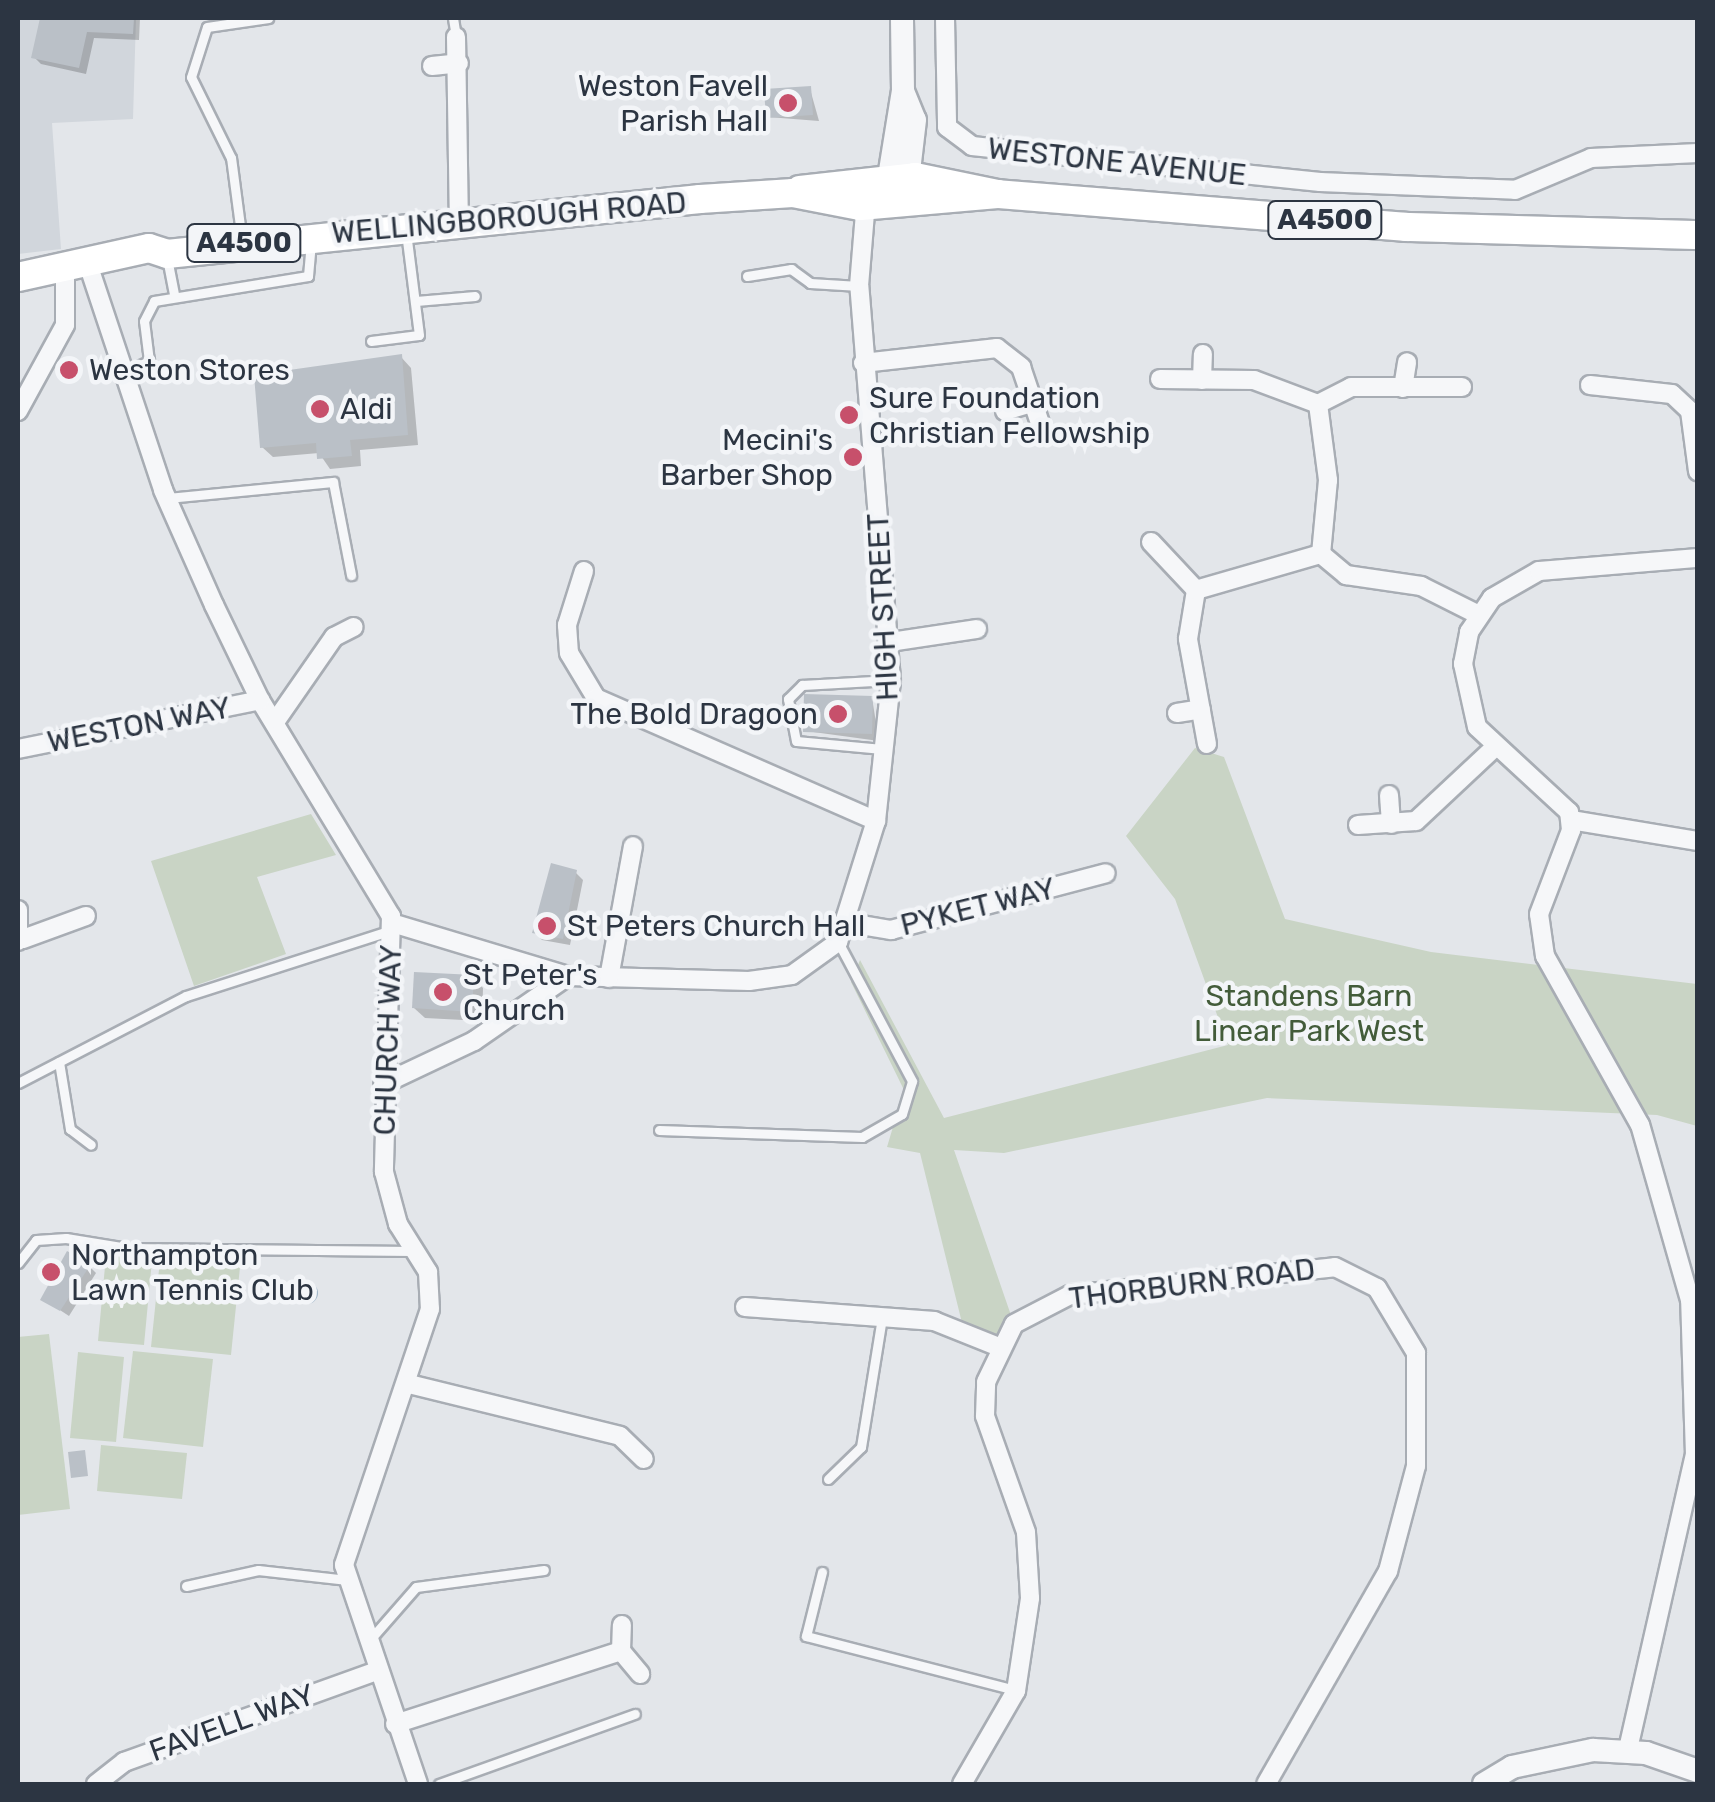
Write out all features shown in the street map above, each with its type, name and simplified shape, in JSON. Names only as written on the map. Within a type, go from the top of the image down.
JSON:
[{"type":"main road","name":"WELLINGBOROUGH ROAD","points":[[793,193],[860,206],[901,185]]},
{"type":"main road","name":"WELLINGBOROUGH ROAD","points":[[18,278],[77,268],[108,273],[166,254],[242,244],[901,185],[1406,227],[1698,235]]},
{"type":"street","points":[[901,185],[902,18]]},
{"type":"street","name":"WESTONE AVENUE","points":[[945,18],[947,127],[972,146],[1320,182],[1515,190],[1592,158],[1698,153]]},
{"type":"street","points":[[454,27],[459,64],[459,222]]},
{"type":"street","points":[[432,66],[459,64]]},
{"type":"street","name":"HIGH STREET","points":[[392,926],[568,976],[609,978],[792,975],[838,942],[849,923],[876,822],[891,680],[863,364],[860,206]]},
{"type":"street","points":[[18,411],[65,326],[77,268]]},
{"type":"street","name":"CHURCH WAY","points":[[77,268],[123,372],[167,498],[260,700],[277,719],[392,926],[383,1084],[388,1199],[431,1291],[410,1384],[349,1533],[347,1580],[374,1672],[418,1784]]},
{"type":"street","points":[[863,364],[997,348],[1021,367],[1040,423]]},
{"type":"street","points":[[1202,380],[1203,354]]},
{"type":"street","points":[[1403,388],[1407,362]]},
{"type":"street","points":[[1160,379],[1254,380],[1318,404],[1351,386],[1462,387]]},
{"type":"street","points":[[1590,384],[1652,388],[1694,408],[1698,471]]},
{"type":"street","points":[[1005,411],[1032,403]]},
{"type":"street","points":[[1318,404],[1328,480],[1321,554]]},
{"type":"street","points":[[1150,542],[1196,590]]},
{"type":"street","points":[[1196,590],[1321,554]]},
{"type":"street","points":[[1321,554],[1346,575],[1420,586],[1479,614]]},
{"type":"street","points":[[1698,558],[1538,570],[1479,614],[1462,682],[1494,748],[1571,820],[1698,842]]},
{"type":"street","points":[[584,572],[570,609],[568,653],[596,698],[876,822]]},
{"type":"street","points":[[1196,590],[1188,639],[1208,744]]},
{"type":"street","points":[[277,719],[334,637],[354,627]]},
{"type":"street","points":[[890,642],[977,628]]},
{"type":"street","name":"WESTON WAY","points":[[18,748],[260,700]]},
{"type":"street","points":[[1177,714],[1201,709]]},
{"type":"street","points":[[1358,826],[1391,824],[1441,806],[1494,748]]},
{"type":"street","points":[[1389,796],[1391,824]]},
{"type":"street","points":[[1571,820],[1539,914],[1545,956],[1640,1125],[1694,1300],[1694,1454],[1628,1749]]},
{"type":"street","points":[[609,978],[633,846]]},
{"type":"street","name":"PYKET WAY","points":[[849,923],[890,930],[1106,873]]},
{"type":"street","points":[[18,910],[20,940],[86,916]]},
{"type":"street","points":[[383,1084],[474,1041],[568,976]]},
{"type":"street","name":"THORBURN ROAD","points":[[999,1347],[1014,1324],[1070,1296],[1294,1268],[1334,1268],[1377,1288],[1398,1311],[1416,1353],[1418,1392],[1406,1518],[1358,1632],[1266,1784]]},
{"type":"street","points":[[745,1307],[934,1321],[999,1347],[984,1416],[1028,1558],[1016,1690],[962,1784]]},
{"type":"street","points":[[410,1384],[620,1436],[644,1459]]},
{"type":"street","points":[[622,1625],[621,1651],[640,1674]]},
{"type":"street","points":[[395,1724],[621,1651]]},
{"type":"street","name":"FAVELL WAY","points":[[96,1784],[124,1762],[374,1672]]},
{"type":"street","points":[[1484,1784],[1557,1753],[1628,1749],[1698,1771]]},
{"type":"lane","points":[[242,244],[231,158],[191,77],[209,23],[268,18]]},
{"type":"lane","points":[[405,227],[419,335],[429,346]]},
{"type":"lane","points":[[123,372],[150,361],[146,310],[174,294],[308,276],[310,237]]},
{"type":"lane","points":[[166,254],[174,294]]},
{"type":"lane","points":[[747,276],[791,269],[810,283],[859,286]]},
{"type":"lane","points":[[416,301],[475,296]]},
{"type":"lane","points":[[371,341],[419,335]]},
{"type":"lane","points":[[167,498],[333,482],[352,575]]},
{"type":"lane","points":[[886,749],[796,741],[788,698],[802,684],[891,680]]},
{"type":"lane","points":[[18,1082],[186,996],[392,926]]},
{"type":"lane","points":[[659,1130],[862,1137],[902,1114],[912,1081],[838,942]]},
{"type":"lane","points":[[59,1062],[70,1129],[91,1145]]},
{"type":"lane","points":[[18,1263],[36,1240],[66,1238],[127,1248],[415,1251]]},
{"type":"lane","points":[[828,1479],[861,1447],[882,1317]]},
{"type":"lane","points":[[186,1586],[258,1570],[347,1580]]},
{"type":"lane","points":[[365,1644],[416,1587],[544,1570]]},
{"type":"lane","points":[[822,1572],[806,1636],[1016,1690]]},
{"type":"lane","points":[[439,1784],[636,1714]]},
{"type":"shaded area","points":[[18,18],[136,18],[133,119],[52,123],[61,249],[18,254]]},
{"type":"green space","name":"Standens Barn Linear Park West","points":[[1195,748],[1224,757],[1285,919],[1431,952],[1697,984],[1697,1126],[1657,1115],[1267,1098],[1004,1153],[954,1150],[1014,1324],[999,1347],[964,1331],[920,1153],[887,1147],[904,1090],[851,982],[860,960],[944,1118],[1228,1045],[1175,899],[1126,836]]},
{"type":"green space","points":[[311,814],[336,855],[257,877],[286,954],[194,986],[151,861]]},
{"type":"green space","points":[[106,1256],[152,1260],[144,1345],[98,1341]]},
{"type":"green space","points":[[160,1260],[240,1267],[231,1355],[151,1347]]},
{"type":"green space","points":[[49,1334],[70,1509],[18,1515],[18,1337]]},
{"type":"green space","points":[[133,1351],[213,1359],[203,1447],[123,1438]]},
{"type":"green space","points":[[78,1352],[124,1357],[116,1442],[70,1438]]},
{"type":"green space","points":[[101,1445],[187,1453],[182,1499],[97,1491]]},
{"type":"water","points":[[307,1282],[315,1285],[315,1301],[307,1304],[299,1301],[296,1293],[299,1285]]},
{"type":"building","points":[[40,18],[134,18],[133,34],[87,32],[79,68],[31,58]]},
{"type":"building","points":[[811,86],[813,115],[766,118],[764,89]]},
{"type":"building","points":[[402,354],[408,435],[350,440],[352,456],[317,459],[316,443],[260,448],[254,375]]},
{"type":"building","name":"The Bold Dragoon","points":[[804,694],[873,696],[872,734],[803,732]]},
{"type":"building","points":[[551,863],[577,870],[563,939],[532,933]]},
{"type":"building","name":"St Peter's Church","points":[[414,972],[474,975],[472,1012],[412,1008]]},
{"type":"building","points":[[67,1251],[91,1264],[60,1311],[40,1300]]},
{"type":"building","points":[[85,1450],[88,1476],[71,1478],[68,1452]]},
{"type":"place","name":"Weston Favell Parish Hall","points":[[788,103]]},
{"type":"place","name":"Weston Stores","points":[[69,370]]},
{"type":"place","name":"Aldi","points":[[320,409]]},
{"type":"place","name":"Sure Foundation Christian Fellowship","points":[[849,415]]},
{"type":"place","name":"Mecini's Barber Shop","points":[[853,457]]},
{"type":"place","name":"The Bold Dragoon","points":[[838,714]]},
{"type":"place","name":"St Peters Church Hall","points":[[547,926]]},
{"type":"place","name":"St Peter's Church","points":[[443,992]]},
{"type":"place","name":"Northampton Lawn Tennis Club","points":[[51,1272]]}]
